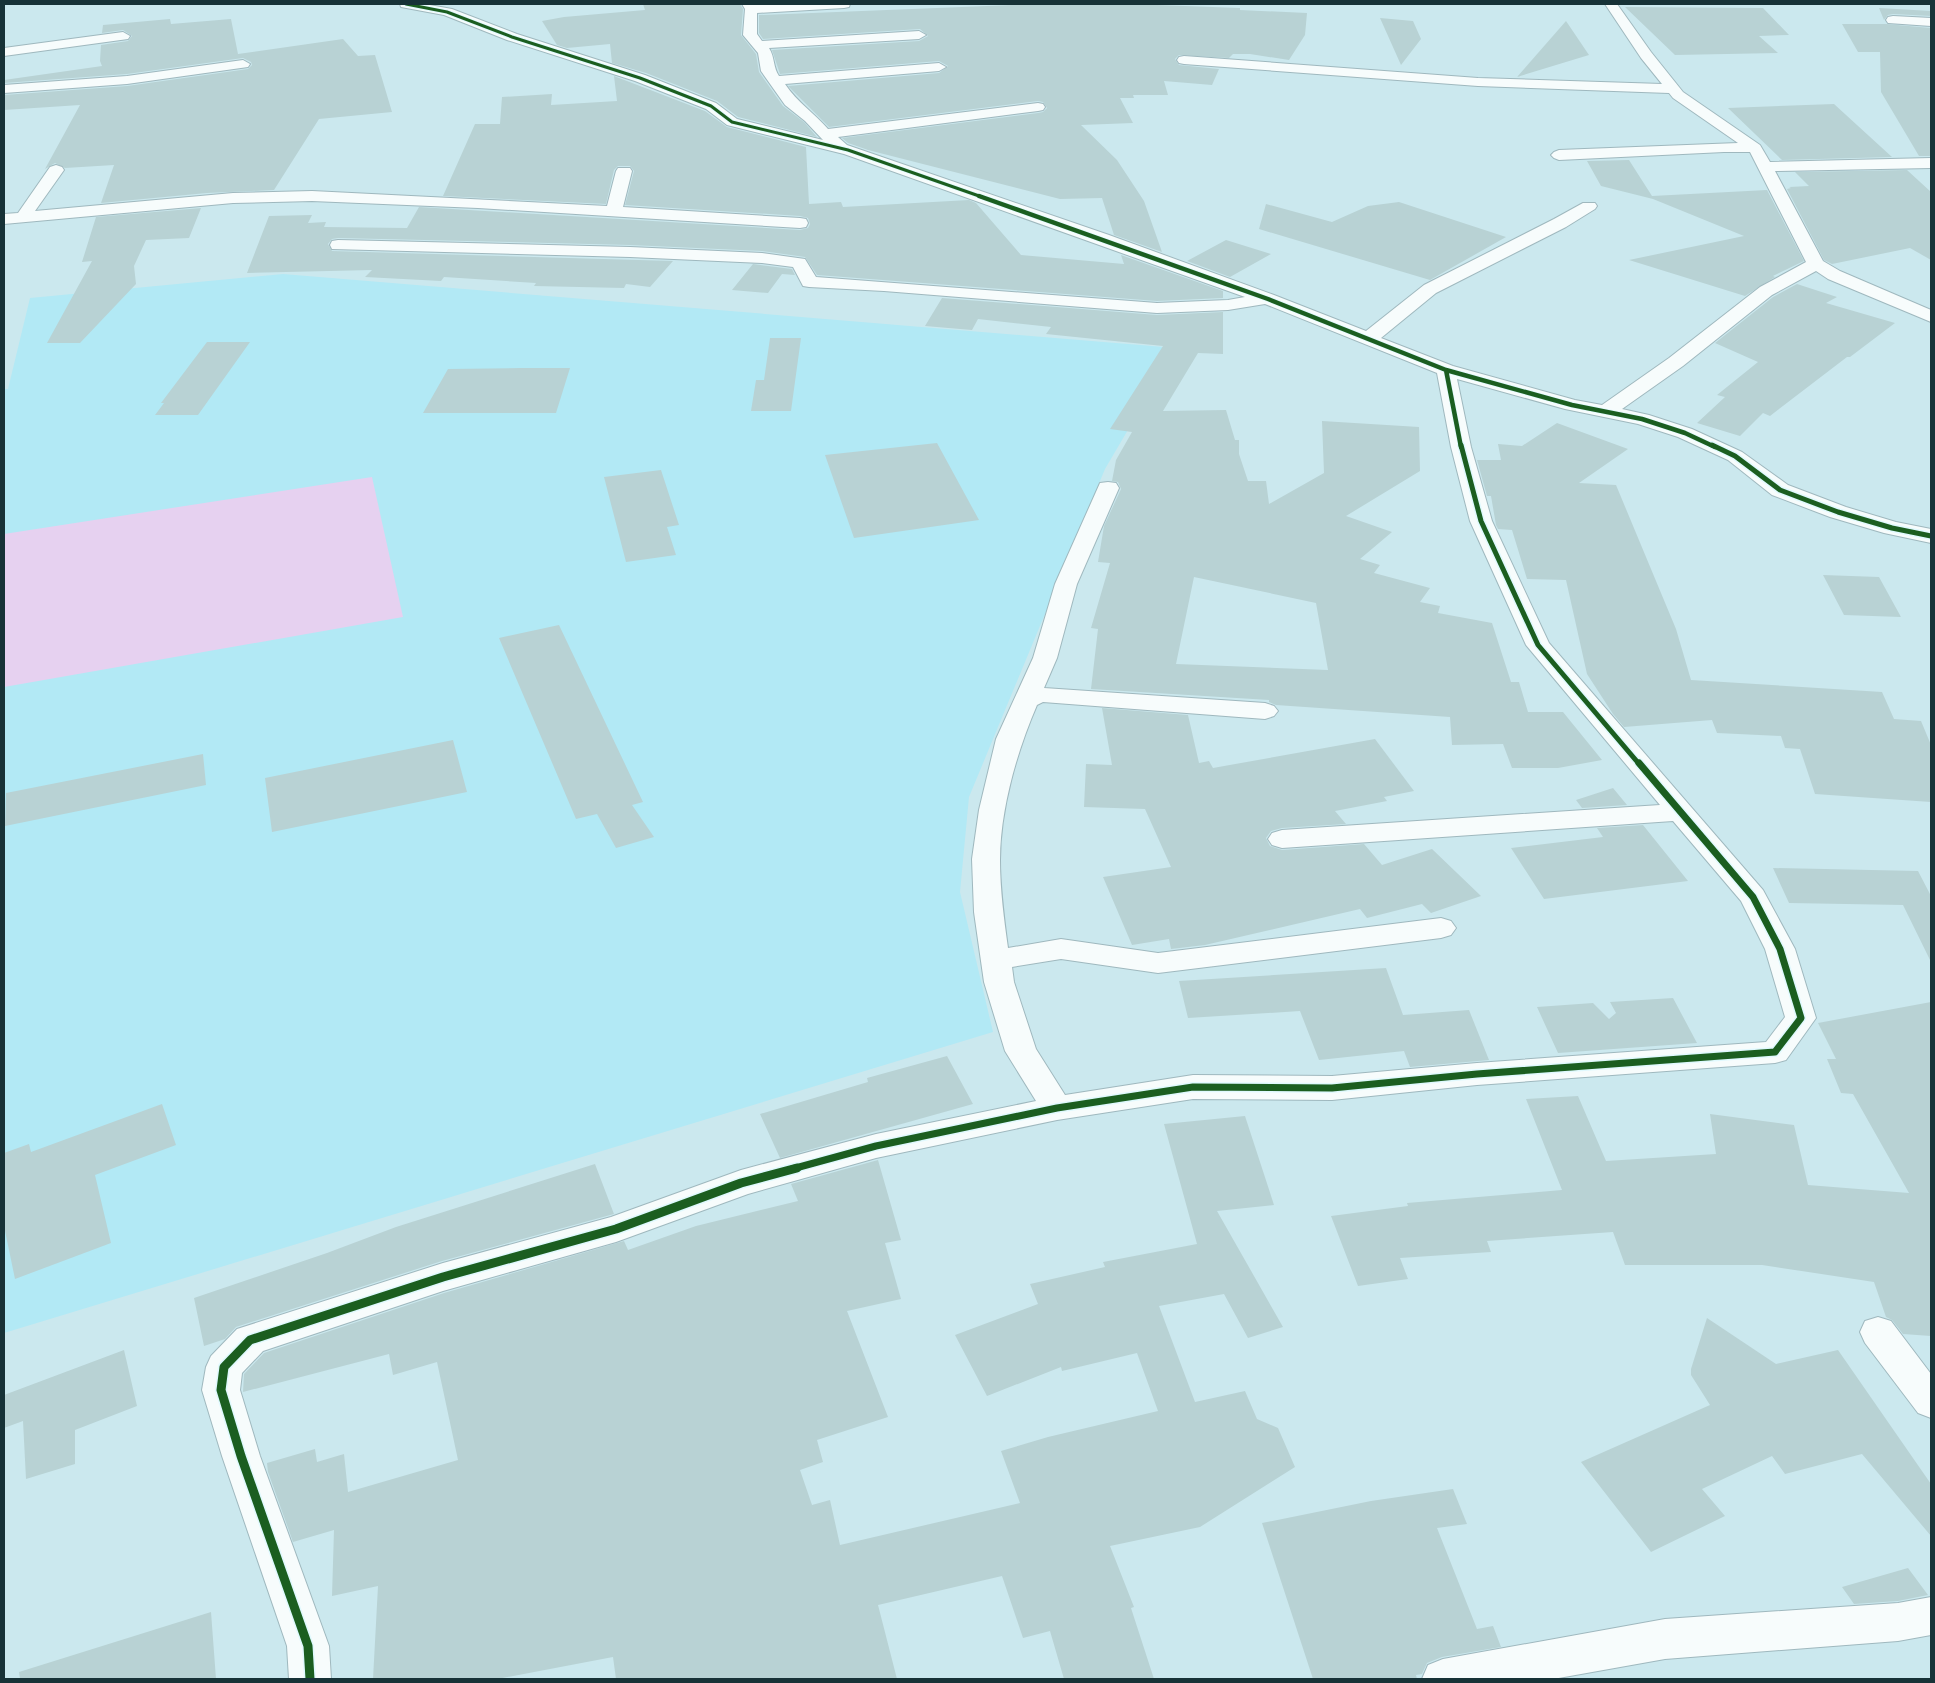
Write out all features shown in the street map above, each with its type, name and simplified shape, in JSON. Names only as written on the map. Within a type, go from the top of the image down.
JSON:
[{"type":"street","points":[[406,4],[447,12],[512,37],[640,78],[711,106],[732,122],[848,150],[1268,299],[1446,370],[1572,405],[1642,419],[1685,433],[1735,456],[1780,490],[1838,512],[1892,528],[1931,536]]},
{"type":"street","points":[[844,4],[750,6],[750,36],[765,52],[768,71],[790,102],[810,118],[824,134],[848,150]]},
{"type":"street","points":[[1611,4],[1646,56],[1672,89],[1700,111],[1733,131],[1755,148],[1816,264],[1834,275],[1931,317]]},
{"type":"street","points":[[1894,20],[1931,22]]},
{"type":"street","points":[[758,45],[919,35]]},
{"type":"street","points":[[4,52],[123,36]]},
{"type":"street","points":[[1184,60],[1478,82],[1672,89]]},
{"type":"street","points":[[4,89],[127,80],[244,64]]},
{"type":"street","points":[[775,81],[939,67]]},
{"type":"street","points":[[824,134],[1038,106]]},
{"type":"street","points":[[1559,155],[1724,147],[1755,148]]},
{"type":"street","points":[[1766,167],[1931,163]]},
{"type":"street","points":[[23,217],[56,170]]},
{"type":"street","points":[[614,212],[624,171]]},
{"type":"street","points":[[4,219],[233,198],[312,196],[488,203],[800,222]]},
{"type":"street","points":[[1369,338],[1430,289],[1560,224],[1589,206]]},
{"type":"street","points":[[338,245],[630,252],[762,258],[799,263],[806,272],[809,282],[884,286],[1157,308],[1228,305],[1268,299]]},
{"type":"street","points":[[1605,412],[1676,362],[1766,291],[1816,264]]},
{"type":"street","points":[[310,1679],[308,1646],[241,1456],[221,1390],[224,1367],[250,1340],[443,1277],[616,1228],[741,1183],[876,1146],[1057,1108],[1193,1088],[1332,1088],[1477,1074],[1776,1052],[1801,1018],[1780,949],[1753,897],[1538,645],[1481,521],[1461,447],[1446,370]]},
{"type":"street","points":[[1057,1108],[1021,1050],[999,982],[988,912],[987,849],[992,810],[1009,739],[1045,658],[1066,584],[1108,488]]},
{"type":"street","points":[[1026,701],[1034,696],[1043,696],[1264,711]]},
{"type":"street","points":[[1282,839],[1680,812]]},
{"type":"street","points":[[996,960],[1061,948],[1158,963],[1441,928]]},
{"type":"street","points":[[1878,1332],[1931,1402]]},
{"type":"street","points":[[1443,1679],[1665,1639],[1898,1622],[1931,1616]]},
{"type":"shaded area","points":[[283,274],[1176,348],[1105,469],[969,797],[960,892],[993,1032],[4,1333],[4,389],[8,389],[30,298]]},
{"type":"shaded area","points":[[372,477],[403,617],[4,687],[4,534]]},
{"type":"building","points":[[643,4],[740,4],[743,9],[741,35],[756,54],[759,72],[783,106],[804,122],[817,137],[738,117],[717,101],[646,73],[612,63],[610,44],[567,48],[557,45],[542,21],[564,17],[645,10]]},
{"type":"building","points":[[1035,4],[1158,4],[1307,13],[1305,35],[1289,60],[1250,54],[1233,54],[1229,58],[1179,55],[1175,59],[1179,65],[1219,69],[1212,85],[1164,81],[1168,95],[1133,95],[1134,98],[1120,98],[1133,123],[1081,125],[1117,160],[1144,201],[1162,252],[1114,235],[1102,198],[1060,199],[868,150],[848,143],[842,138],[1038,113],[1043,112],[1047,108],[1043,102],[1038,101],[829,127],[788,86],[939,73],[948,66],[939,61],[780,74],[772,50],[919,41],[928,36],[920,29],[763,39],[759,33],[759,15]]},
{"type":"building","points":[[1625,7],[1763,8],[1789,35],[1759,36],[1778,53],[1675,55]]},
{"type":"building","points":[[1879,8],[1931,11],[1931,16],[1893,14],[1888,15],[1884,20]]},
{"type":"building","points":[[1380,18],[1413,21],[1421,39],[1401,65]]},
{"type":"building","points":[[170,19],[171,24],[231,19],[238,54],[343,39],[358,56],[375,55],[392,112],[319,119],[274,190],[207,193],[101,203],[114,165],[65,168],[55,163],[45,169],[80,105],[4,110],[4,95],[127,86],[248,69],[252,65],[251,62],[243,58],[127,74],[4,83],[4,80],[102,66],[100,61],[101,45],[128,41],[132,36],[123,30],[102,33],[103,25]]},
{"type":"building","points":[[1566,21],[1589,55],[1517,77]]},
{"type":"building","points":[[1842,24],[1886,24],[1931,28],[1931,156],[1919,156],[1881,92],[1880,52],[1858,52]]},
{"type":"building","points":[[614,76],[705,111],[727,127],[806,147],[809,204],[841,202],[843,207],[969,200],[976,203],[1021,255],[1124,264],[1121,255],[1223,291],[1223,298],[1157,301],[817,275],[805,257],[762,251],[630,245],[338,238],[332,239],[328,244],[332,251],[673,261],[650,287],[626,284],[624,288],[534,286],[536,283],[444,277],[441,281],[365,277],[372,270],[247,273],[269,216],[312,215],[308,223],[326,222],[324,227],[407,228],[419,207],[800,230],[808,228],[810,224],[808,218],[800,216],[625,205],[634,171],[630,166],[618,166],[614,170],[606,204],[443,196],[475,124],[500,124],[502,97],[552,94],[551,105],[617,101]]},
{"type":"building","points":[[1834,104],[1892,157],[1782,160],[1728,108]]},
{"type":"building","points":[[1629,160],[1652,196],[1767,190],[1804,261],[1773,276],[1775,277],[1745,296],[1629,260],[1744,236],[1653,199],[1601,186],[1587,161]]},
{"type":"building","points":[[1907,170],[1931,192],[1931,260],[1910,248],[1832,264],[1824,260],[1787,189],[1791,188],[1789,187],[1809,186],[1795,172]]},
{"type":"building","points":[[1399,202],[1506,237],[1430,280],[1259,229],[1266,204],[1332,222],[1368,206]]},
{"type":"building","points":[[201,208],[189,238],[146,240],[134,266],[136,284],[80,343],[47,343],[92,261],[82,262],[96,217]]},
{"type":"building","points":[[1226,240],[1271,254],[1230,277],[1187,261]]},
{"type":"building","points":[[753,264],[792,269],[795,275],[782,274],[768,293],[732,290]]},
{"type":"building","points":[[1797,284],[1837,297],[1826,303],[1895,323],[1770,416],[1763,413],[1740,436],[1697,423],[1725,397],[1717,395],[1758,362],[1715,343],[1773,297]]},
{"type":"building","points":[[942,298],[1157,315],[1223,312],[1223,354],[1198,353],[1163,411],[1226,410],[1235,440],[1239,440],[1239,454],[1248,481],[1266,481],[1269,504],[1324,473],[1322,421],[1419,427],[1420,471],[1346,516],[1392,532],[1360,559],[1380,565],[1374,573],[1430,588],[1420,602],[1440,606],[1438,613],[1492,623],[1511,682],[1519,682],[1528,712],[1563,712],[1602,760],[1558,768],[1512,768],[1503,744],[1452,745],[1450,717],[1276,705],[1269,702],[1269,700],[1091,689],[1098,629],[1091,628],[1110,563],[1098,562],[1104,526],[1121,489],[1118,482],[1112,481],[1116,460],[1132,432],[1110,429],[1163,346],[1046,334],[1051,327],[978,319],[972,330],[925,326]],"holes":[[[1194,577],[1316,603],[1328,670],[1176,664]]]},
{"type":"building","points":[[770,338],[801,338],[791,411],[751,411],[756,380],[764,380]]},
{"type":"building","points":[[207,342],[250,342],[198,415],[155,415],[164,403],[161,403]]},
{"type":"building","points":[[570,368],[556,413],[423,413],[448,369]]},
{"type":"building","points":[[1557,423],[1628,449],[1579,483],[1616,485],[1676,629],[1691,680],[1882,692],[1894,719],[1921,721],[1931,745],[1931,802],[1815,794],[1800,749],[1785,748],[1781,736],[1717,733],[1712,720],[1624,727],[1613,714],[1587,674],[1566,580],[1527,579],[1512,530],[1498,529],[1496,525],[1491,496],[1487,496],[1477,460],[1501,460],[1498,444],[1522,446]]},
{"type":"building","points":[[937,443],[979,520],[854,538],[825,455]]},
{"type":"building","points":[[661,470],[679,525],[667,527],[676,555],[626,562],[604,477]]},
{"type":"building","points":[[1823,575],[1879,577],[1901,617],[1844,615]]},
{"type":"building","points":[[559,625],[643,802],[632,805],[654,837],[616,848],[597,814],[576,819],[499,638]]},
{"type":"building","points":[[1102,708],[1188,715],[1199,763],[1209,761],[1213,768],[1375,739],[1414,791],[1384,797],[1387,801],[1335,811],[1346,824],[1282,828],[1271,831],[1266,838],[1270,846],[1282,850],[1364,844],[1382,865],[1432,849],[1481,896],[1431,913],[1422,904],[1367,918],[1360,909],[1205,945],[1171,949],[1169,939],[1132,945],[1103,877],[1171,867],[1145,809],[1084,807],[1086,764],[1112,765]]},
{"type":"building","points":[[453,740],[467,792],[272,832],[265,778]]},
{"type":"building","points":[[203,754],[206,785],[5,826],[6,793]]},
{"type":"building","points":[[1613,788],[1627,805],[1582,808],[1576,800]]},
{"type":"building","points":[[1643,825],[1688,881],[1544,899],[1511,848],[1603,837],[1597,828]]},
{"type":"building","points":[[1773,868],[1918,871],[1931,896],[1931,962],[1903,905],[1789,903]]},
{"type":"building","points":[[1386,968],[1403,1015],[1469,1010],[1489,1060],[1410,1067],[1404,1051],[1319,1060],[1300,1011],[1188,1018],[1179,981]]},
{"type":"building","points":[[1673,998],[1697,1043],[1558,1053],[1537,1007],[1593,1003],[1609,1019],[1616,1013],[1610,1002]]},
{"type":"building","points":[[1931,1002],[1931,1336],[1903,1334],[1892,1320],[1886,1317],[1874,1282],[1762,1265],[1625,1265],[1613,1232],[1487,1241],[1491,1252],[1400,1258],[1408,1279],[1358,1286],[1331,1216],[1408,1206],[1407,1203],[1562,1190],[1526,1099],[1578,1096],[1606,1161],[1716,1154],[1710,1114],[1794,1125],[1808,1185],[1909,1193],[1853,1094],[1841,1093],[1827,1059],[1836,1059],[1818,1023]]},
{"type":"building","points":[[947,1056],[973,1104],[780,1158],[760,1114],[868,1082],[867,1078]]},
{"type":"building","points":[[162,1104],[176,1145],[95,1175],[111,1243],[15,1279],[4,1226],[4,1153],[29,1144],[31,1152]]},
{"type":"building","points":[[1245,1116],[1274,1205],[1217,1211],[1283,1327],[1248,1338],[1224,1294],[1159,1306],[1195,1402],[1245,1391],[1257,1419],[1278,1428],[1295,1467],[1200,1527],[1110,1546],[1134,1607],[1131,1608],[1154,1679],[1064,1679],[1050,1631],[1023,1638],[1002,1576],[878,1605],[897,1679],[616,1679],[613,1657],[497,1679],[373,1679],[378,1586],[332,1596],[334,1530],[293,1542],[268,1472],[267,1463],[315,1449],[317,1462],[344,1454],[348,1492],[458,1460],[437,1362],[393,1375],[389,1354],[243,1392],[244,1374],[264,1353],[444,1293],[624,1241],[628,1250],[696,1226],[798,1201],[791,1184],[878,1160],[901,1240],[885,1243],[901,1299],[847,1311],[888,1417],[817,1440],[823,1462],[800,1470],[812,1505],[830,1500],[840,1545],[1020,1503],[1001,1451],[1048,1437],[1158,1411],[1137,1353],[1062,1371],[1061,1367],[987,1396],[955,1335],[1038,1304],[1030,1284],[1105,1267],[1103,1262],[1197,1244],[1164,1124]]},
{"type":"building","points":[[595,1164],[614,1214],[442,1261],[236,1327],[225,1339],[204,1346],[194,1298],[327,1253],[396,1227]]},
{"type":"building","points":[[1707,1318],[1776,1364],[1838,1350],[1931,1484],[1931,1536],[1862,1454],[1785,1474],[1772,1456],[1702,1489],[1725,1516],[1651,1552],[1581,1462],[1710,1405],[1691,1375],[1691,1369]]},
{"type":"building","points":[[124,1350],[137,1406],[75,1430],[75,1464],[26,1479],[23,1421],[4,1428],[4,1395]]},
{"type":"building","points":[[1453,1489],[1467,1524],[1437,1528],[1477,1629],[1493,1626],[1501,1647],[1442,1657],[1427,1663],[1422,1674],[1416,1675],[1417,1679],[1313,1679],[1262,1523],[1371,1501]]},
{"type":"building","points":[[1908,1568],[1928,1595],[1898,1601],[1854,1604],[1842,1587]]},
{"type":"building","points":[[211,1612],[216,1679],[20,1679],[19,1672]]},
{"type":"cycle path","points":[[406,4],[447,12],[512,37],[640,78],[711,106],[732,122],[848,150],[1103,239],[1268,299],[1446,370],[1572,405],[1642,419],[1685,433],[1735,456],[1780,490],[1838,512],[1892,528],[1931,536]]},
{"type":"cycle path","points":[[310,1679],[308,1646],[241,1456],[221,1390],[224,1367],[250,1340],[443,1277],[616,1229],[741,1183],[876,1146],[1057,1108],[1193,1087],[1332,1088],[1477,1074],[1775,1052],[1801,1018],[1780,949],[1753,897],[1538,645],[1481,521],[1461,447],[1446,370]]}]
